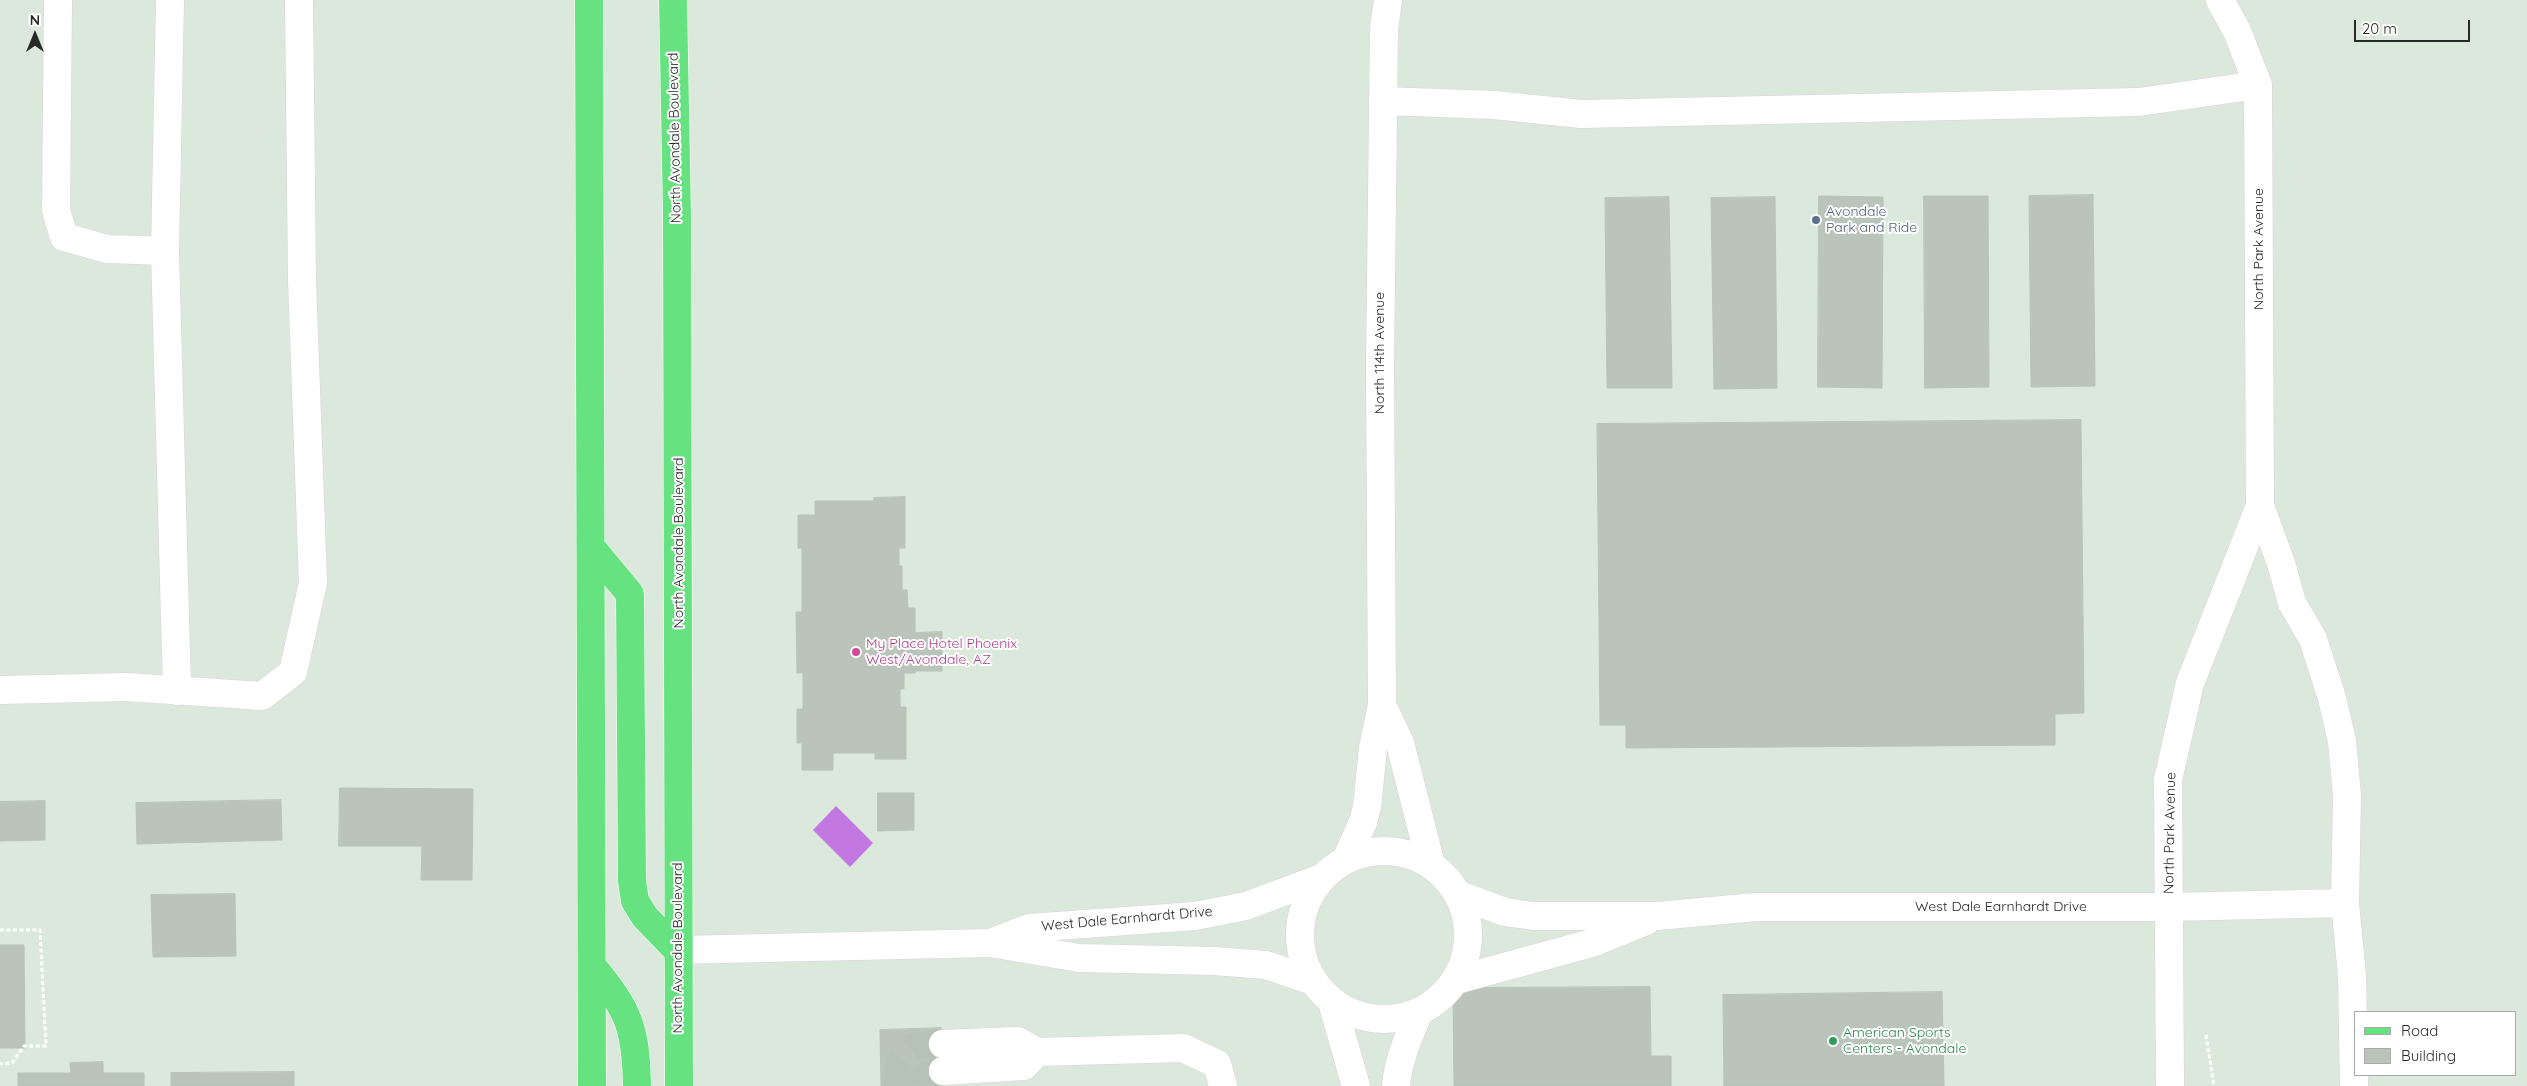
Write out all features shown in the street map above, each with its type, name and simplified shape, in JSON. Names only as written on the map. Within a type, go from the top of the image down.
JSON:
[{"type":"main road","points":[[589,0],[592,1086]]},
{"type":"main road","name":"North Avondale Boulevard","points":[[673,0],[678,292],[679,764],[677,950],[679,1086]]},
{"type":"main road","points":[[591,547],[630,594],[632,881],[635,901],[645,917],[677,950]]},
{"type":"main road","points":[[592,966],[615,993],[626,1012],[633,1036],[637,1086]]},
{"type":"street","points":[[58,0],[56,210],[64,236],[108,249],[165,251]]},
{"type":"street","points":[[170,0],[165,251],[177,690]]},
{"type":"street","points":[[0,690],[127,687],[262,696],[294,672],[313,583],[302,280],[299,0]]},
{"type":"street","name":"North 114th Avenue","points":[[1382,705],[1380,366],[1384,29],[1388,0]]},
{"type":"street","name":"North Park Avenue","points":[[2220,0],[2237,31],[2258,85],[2260,506],[2281,563],[2292,603],[2313,639],[2332,698],[2342,741],[2347,796],[2345,903],[2352,976],[2354,1086]]},
{"type":"street","points":[[1383,101],[1494,105],[1581,114],[2139,102],[2258,85]]},
{"type":"street","name":"North Park Avenue","points":[[2170,1086],[2168,780],[2190,684],[2260,506]]},
{"type":"street","points":[[1346,860],[1363,822],[1367,807],[1373,748],[1382,705]]},
{"type":"street","points":[[1382,705],[1400,743],[1431,865]]},
{"type":"street","name":"West Dale Earnhardt Drive","points":[[990,943],[1029,928],[1140,921],[1204,914],[1246,906],[1321,878],[1346,860],[1367,853],[1389,851],[1411,855],[1431,865],[1448,878],[1459,895],[1468,923],[1467,952],[1456,980],[1440,999],[1419,1012],[1397,1018],[1374,1019],[1352,1013],[1332,1002],[1313,980],[1304,961],[1299,939],[1301,917],[1306,903],[1321,878]]},
{"type":"street","name":"West Dale Earnhardt Drive","points":[[1459,895],[1505,912],[1533,916],[1657,916],[1756,907],[2169,907],[2345,903]]},
{"type":"street","name":"West Dale Earnhardt Drive","points":[[1456,980],[1592,943],[1657,916]]},
{"type":"street","name":"West Dale Earnhardt Drive","points":[[677,950],[990,943],[1079,958],[1214,961],[1266,965],[1313,980]]},
{"type":"street","points":[[1332,1002],[1356,1086]]},
{"type":"street","points":[[1396,1086],[1397,1071],[1403,1050],[1419,1012]]},
{"type":"street","points":[[944,1057],[1018,1041],[1037,1052],[1183,1048],[1217,1064],[1223,1086]]},
{"type":"path","points":[[0,930],[40,930],[46,1046],[24,1046],[12,1063],[0,1064]]},
{"type":"shaded area","points":[[836,806],[873,843],[850,867],[813,830]]},
{"type":"building","points":[[2093,195],[2095,386],[2031,387],[2029,196]]},
{"type":"building","points":[[1819,196],[1883,197],[1882,388],[1818,387]]},
{"type":"building","points":[[1924,196],[1988,196],[1989,387],[1925,388]]},
{"type":"building","points":[[1669,197],[1672,388],[1607,388],[1605,198]]},
{"type":"building","points":[[1775,197],[1777,388],[1714,389],[1711,198]]},
{"type":"building","points":[[2081,420],[2084,713],[2055,714],[2055,745],[1626,748],[1626,725],[1600,725],[1597,424]]},
{"type":"building","name":"My Place Hotel Phoenix West/Avondale, AZ","points":[[905,497],[905,548],[899,548],[899,566],[902,566],[902,590],[907,590],[908,608],[915,608],[915,673],[904,673],[904,689],[900,689],[900,707],[906,707],[906,759],[875,759],[875,753],[833,753],[833,770],[802,770],[802,743],[797,743],[797,709],[803,709],[803,673],[797,673],[796,612],[802,612],[802,548],[798,548],[798,515],[815,515],[815,501],[874,501],[874,498]]},
{"type":"building","points":[[942,632],[942,671],[915,671],[915,633]]},
{"type":"building","points":[[340,788],[473,789],[472,880],[421,880],[422,846],[339,846]]},
{"type":"building","points":[[878,793],[914,793],[914,830],[878,831]]},
{"type":"building","points":[[281,800],[282,840],[137,844],[136,803]]},
{"type":"building","points":[[45,801],[45,840],[0,841],[0,802]]},
{"type":"building","points":[[235,894],[236,956],[153,957],[151,895]]},
{"type":"building","points":[[0,945],[24,945],[25,1048],[0,1048]]},
{"type":"building","points":[[1650,987],[1651,1056],[1671,1056],[1671,1086],[1454,1086],[1453,988]]},
{"type":"building","name":"American Sports Centers - Avondale","points":[[1942,992],[1944,1086],[1724,1086],[1723,995]]},
{"type":"building","points":[[941,1028],[942,1086],[881,1086],[880,1030]]},
{"type":"building","points":[[103,1062],[103,1073],[144,1073],[144,1086],[18,1086],[18,1073],[71,1073],[70,1063]]},
{"type":"building","points":[[294,1072],[294,1086],[171,1086],[171,1073]]},
{"type":"tunnel","points":[[897,1086],[898,1065],[914,1047],[943,1044]]},
{"type":"tunnel","points":[[923,1086],[927,1075],[943,1071]]},
{"type":"place","name":"Avondale Park and Ride","points":[[1816,220]]},
{"type":"place","name":"My Place Hotel Phoenix West/Avondale, AZ","points":[[856,652]]},
{"type":"place","name":"American Sports Centers - Avondale","points":[[1833,1041]]}]
